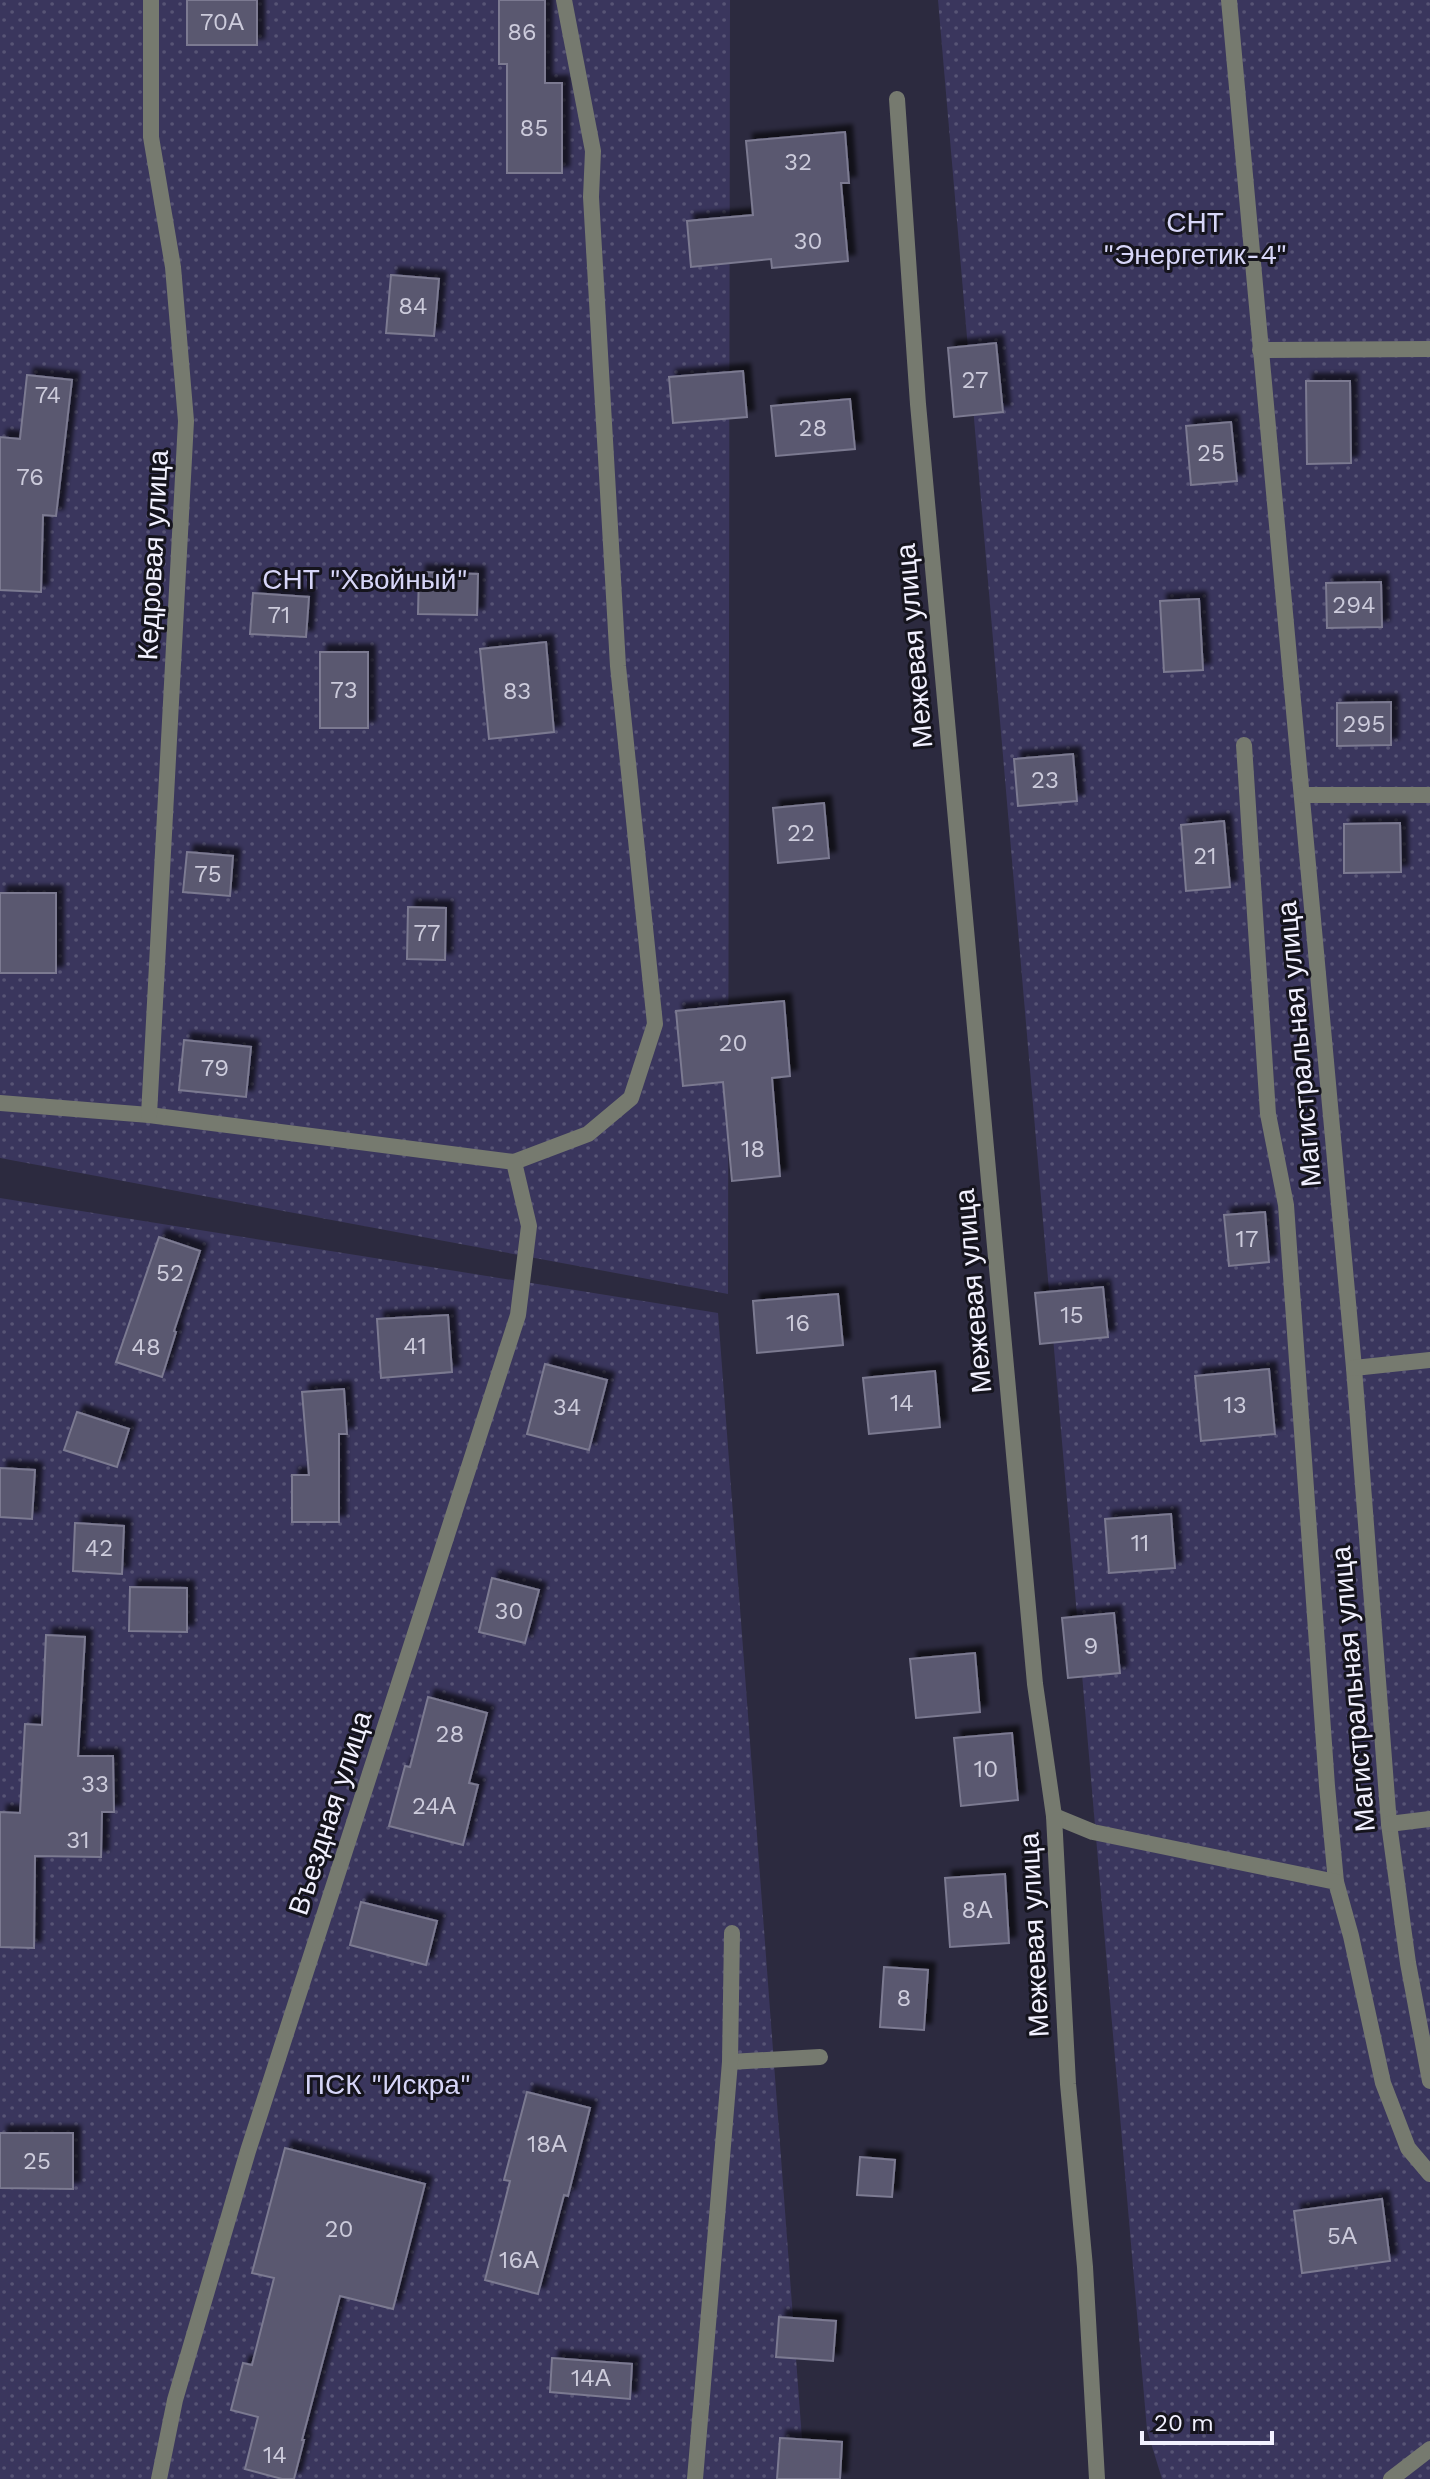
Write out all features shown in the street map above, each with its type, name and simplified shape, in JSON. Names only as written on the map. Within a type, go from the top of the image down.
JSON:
[{"type":"street","name":"Кедровая улица","points":[[149,1115],[186,421],[173,267],[151,137],[151,0]]},
{"type":"street","points":[[0,1103],[149,1115],[514,1162],[588,1134],[631,1098],[655,1024],[618,666],[591,197],[593,151],[564,0]]},
{"type":"street","name":"Магистральная улица","points":[[1229,0],[1354,1368],[1389,1824],[1408,1963],[1430,2081]]},
{"type":"street","name":"Межевая улица","points":[[897,99],[918,404],[1034,1668],[1054,1816],[1068,2084],[1085,2267],[1097,2479]]},
{"type":"street","points":[[1260,350],[1430,349]]},
{"type":"street","points":[[1244,745],[1268,1114],[1286,1205],[1336,1882],[1383,2083],[1408,2148],[1430,2174]]},
{"type":"street","points":[[1303,795],[1430,795]]},
{"type":"street","name":"Въездная улица","points":[[159,2479],[175,2400],[248,2151],[518,1315],[529,1226],[514,1162]]},
{"type":"street","points":[[1354,1368],[1430,1360]]},
{"type":"street","points":[[1054,1816],[1093,1832],[1336,1882]]},
{"type":"street","points":[[1389,1824],[1430,1819]]},
{"type":"street","points":[[695,2479],[730,2062],[732,1933]]},
{"type":"street","points":[[730,2062],[820,2057]]},
{"type":"street","points":[[1391,2479],[1430,2449]]},
{"type":"green space","name":"СНТ \"Хвойный\"","points":[[0,0],[730,0],[728,1294],[0,1158]]},
{"type":"green space","name":"СНТ \"Энергетик-4\"","points":[[938,0],[1430,0],[1430,2479],[1162,2479],[1147,2430]]},
{"type":"green space","name":"ПСК \"Искра\"","points":[[0,1198],[718,1313],[805,2479],[0,2479]]},
{"type":"building","points":[[187,0],[257,0],[257,45],[187,45]]},
{"type":"building","points":[[499,0],[545,0],[545,83],[562,83],[562,173],[507,173],[507,64],[499,64]]},
{"type":"building","points":[[845,132],[849,183],[841,183],[848,261],[772,268],[771,259],[691,267],[687,221],[753,215],[746,141]]},
{"type":"building","points":[[391,275],[439,279],[434,336],[386,333]]},
{"type":"building","points":[[996,343],[1003,412],[954,417],[948,348]]},
{"type":"building","points":[[743,371],[747,417],[673,423],[669,377]]},
{"type":"building","points":[[27,375],[72,380],[56,516],[43,515],[41,592],[0,590],[0,437],[20,439]]},
{"type":"building","points":[[1306,381],[1350,381],[1351,463],[1307,464]]},
{"type":"building","points":[[850,399],[855,449],[776,456],[771,406]]},
{"type":"building","points":[[1231,422],[1237,481],[1191,485],[1186,426]]},
{"type":"building","points":[[419,572],[478,574],[477,615],[418,614]]},
{"type":"building","points":[[1381,582],[1382,627],[1327,628],[1326,583]]},
{"type":"building","points":[[253,593],[309,597],[306,637],[250,634]]},
{"type":"building","points":[[1199,599],[1203,670],[1164,672],[1160,601]]},
{"type":"building","points":[[546,642],[554,732],[489,739],[480,649]]},
{"type":"building","points":[[320,652],[368,652],[368,728],[320,728]]},
{"type":"building","points":[[1391,702],[1391,745],[1337,746],[1337,703]]},
{"type":"building","points":[[1073,754],[1077,801],[1018,806],[1014,759]]},
{"type":"building","points":[[824,803],[829,858],[778,863],[773,808]]},
{"type":"building","points":[[1224,821],[1230,887],[1186,891],[1181,825]]},
{"type":"building","points":[[1400,823],[1401,872],[1344,873],[1344,824]]},
{"type":"building","points":[[187,852],[233,856],[230,896],[183,892]]},
{"type":"building","points":[[0,893],[56,893],[56,973],[0,973]]},
{"type":"building","points":[[408,907],[446,908],[445,960],[407,959]]},
{"type":"building","points":[[784,1001],[790,1076],[772,1078],[780,1176],[732,1181],[723,1082],[683,1086],[676,1011]]},
{"type":"building","points":[[184,1040],[251,1047],[246,1097],[179,1090]]},
{"type":"building","points":[[1265,1212],[1269,1262],[1229,1266],[1224,1215]]},
{"type":"building","points":[[159,1237],[200,1251],[162,1377],[116,1362]]},
{"type":"building","points":[[1103,1287],[1108,1337],[1040,1344],[1035,1293]]},
{"type":"building","points":[[838,1294],[843,1345],[757,1353],[753,1301]]},
{"type":"building","points":[[448,1315],[452,1372],[381,1378],[377,1319]]},
{"type":"building","points":[[545,1364],[607,1380],[589,1450],[527,1434]]},
{"type":"building","points":[[1269,1369],[1275,1434],[1201,1441],[1195,1376]]},
{"type":"building","points":[[935,1371],[940,1427],[869,1434],[863,1378]]},
{"type":"building","points":[[344,1389],[347,1434],[339,1434],[339,1522],[292,1522],[292,1475],[309,1475],[302,1392]]},
{"type":"building","points":[[77,1412],[129,1429],[117,1467],[64,1450]]},
{"type":"building","points":[[0,1468],[35,1470],[32,1519],[0,1517]]},
{"type":"building","points":[[1171,1514],[1175,1568],[1109,1573],[1105,1519]]},
{"type":"building","points":[[75,1523],[124,1526],[122,1574],[73,1571]]},
{"type":"building","points":[[492,1578],[539,1590],[525,1643],[479,1632]]},
{"type":"building","points":[[130,1587],[187,1588],[187,1632],[129,1631]]},
{"type":"building","points":[[1114,1613],[1120,1673],[1068,1678],[1062,1618]]},
{"type":"building","points":[[46,1635],[85,1637],[78,1756],[113,1756],[114,1812],[102,1812],[101,1857],[35,1856],[34,1948],[0,1947],[0,1812],[20,1813],[25,1724],[42,1725]]},
{"type":"building","points":[[975,1653],[980,1712],[916,1718],[910,1659]]},
{"type":"building","points":[[428,1697],[487,1713],[469,1783],[478,1785],[463,1845],[389,1826],[405,1766],[410,1767]]},
{"type":"building","points":[[1012,1733],[1018,1800],[961,1806],[954,1738]]},
{"type":"building","points":[[1005,1874],[1009,1943],[950,1947],[945,1878]]},
{"type":"building","points":[[361,1902],[437,1921],[426,1965],[350,1945]]},
{"type":"building","points":[[884,1967],[928,1970],[924,2030],[880,2027]]},
{"type":"building","points":[[527,2092],[590,2108],[568,2196],[564,2195],[538,2294],[485,2280],[510,2181],[504,2180]]},
{"type":"building","points":[[0,2133],[73,2133],[73,2189],[0,2188]]},
{"type":"building","points":[[285,2148],[425,2184],[393,2309],[340,2296],[294,2479],[245,2469],[258,2417],[231,2410],[243,2363],[252,2365],[274,2278],[252,2273]]},
{"type":"building","points":[[860,2157],[895,2160],[892,2197],[857,2195]]},
{"type":"building","points":[[1382,2199],[1390,2261],[1302,2273],[1294,2211]]},
{"type":"building","points":[[779,2317],[836,2321],[833,2361],[776,2357]]},
{"type":"building","points":[[552,2358],[632,2364],[630,2399],[550,2392]]},
{"type":"building","points":[[780,2438],[842,2442],[840,2479],[777,2479]]}]
